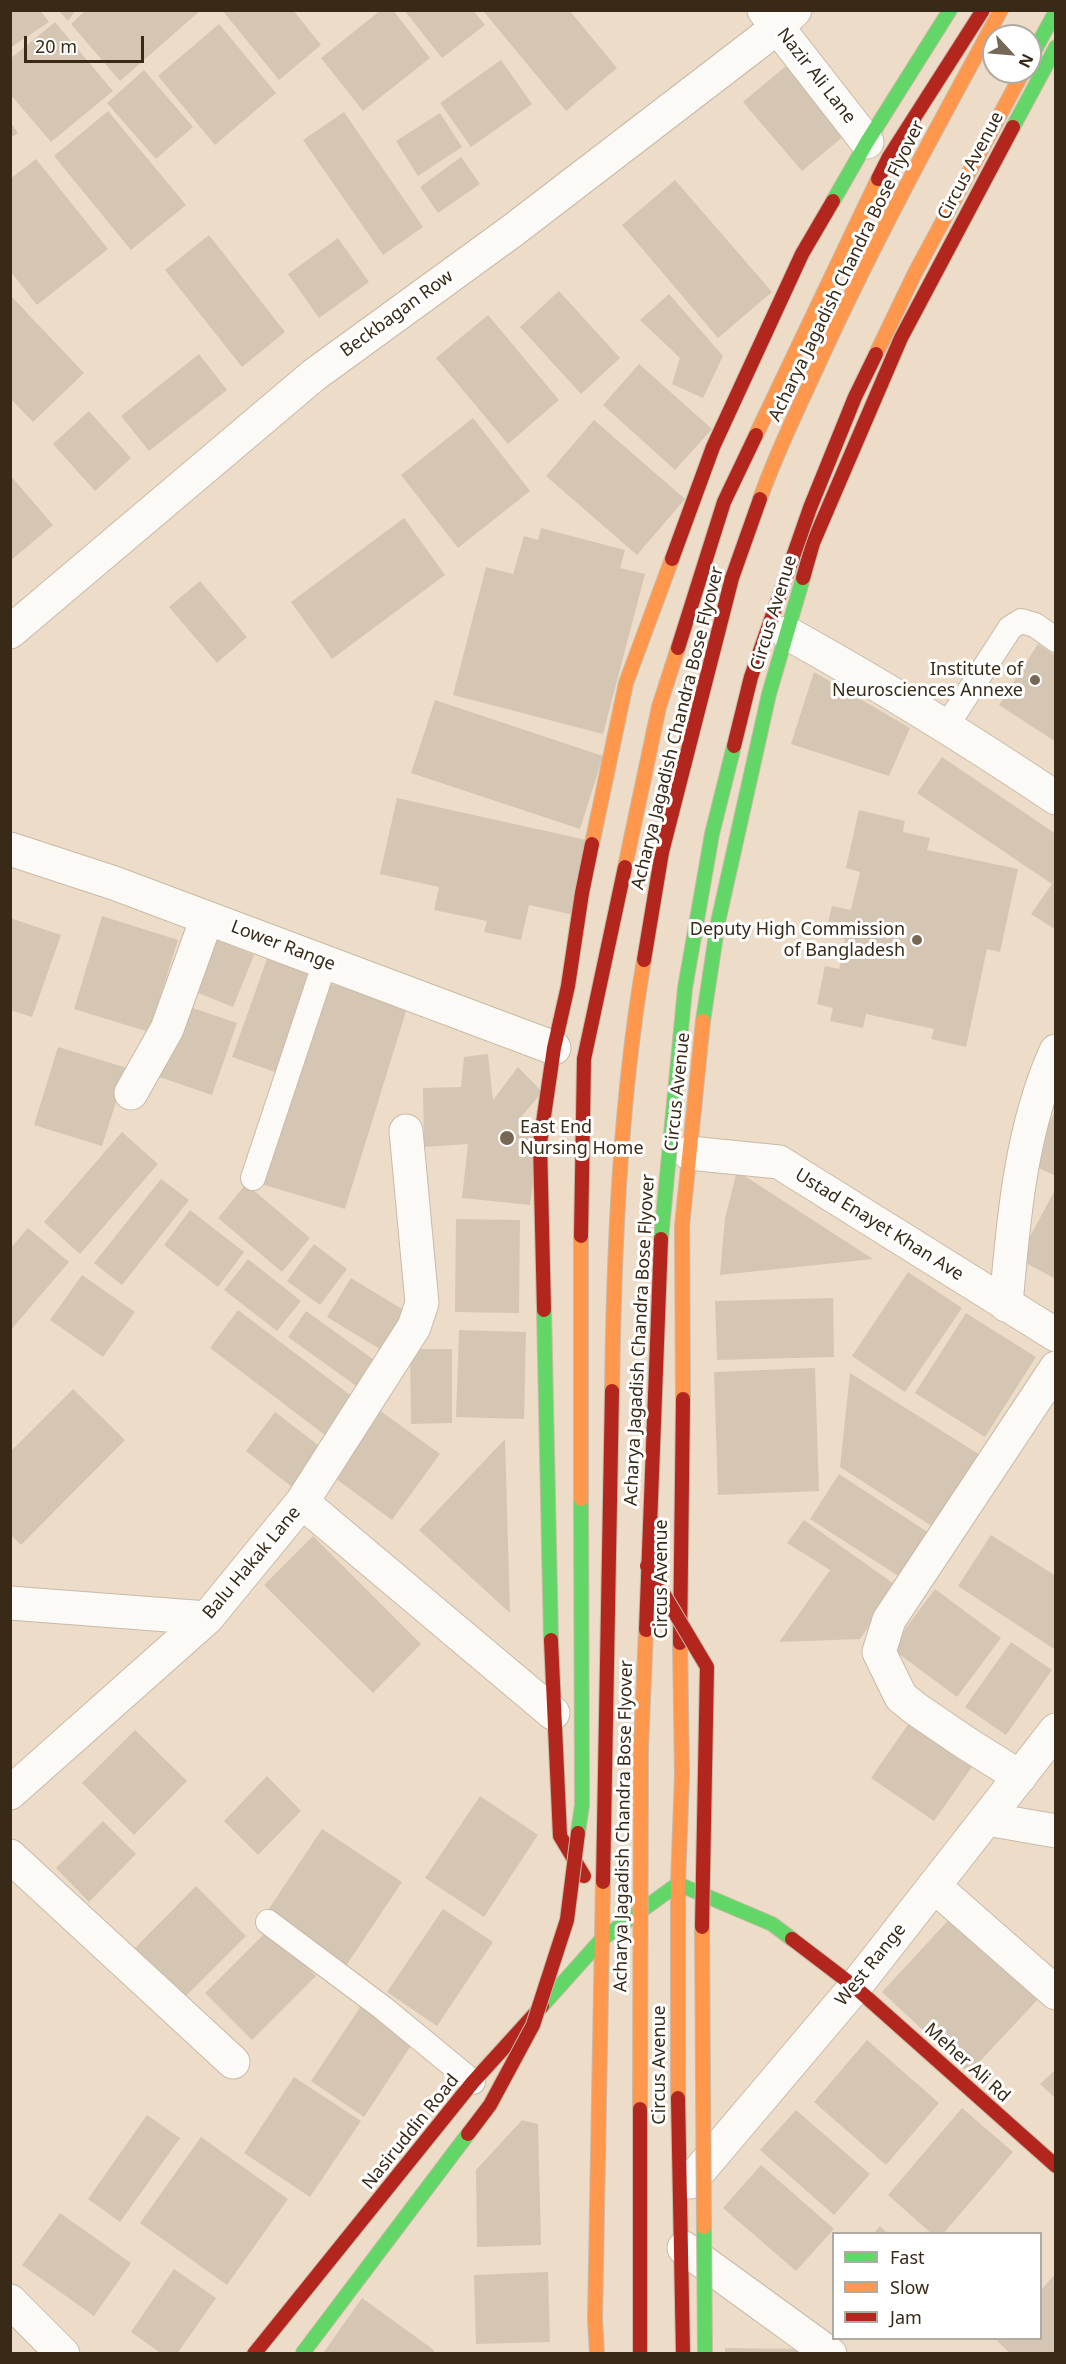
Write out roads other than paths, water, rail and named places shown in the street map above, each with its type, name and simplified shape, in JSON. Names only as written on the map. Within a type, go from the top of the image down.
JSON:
[{"type":"main road","points":[[603,1908],[560,1836],[553,1713],[540,1143],[554,1048],[568,986],[582,893],[626,683],[713,447],[802,254],[867,142],[950,10]]},
{"type":"main road","points":[[302,2354],[490,2105],[533,2025],[567,1920],[582,1805],[580,1329],[584,1059],[659,707],[724,502],[889,157],[983,10]]},
{"type":"main road","name":"Acharya Jagadish Chandra Bose Flyover","points":[[602,1939],[613,1310],[623,1145],[634,1017],[662,852],[732,578],[770,470],[841,315],[912,174],[1001,10]]},
{"type":"main road","points":[[1042,37],[1056,11]]},
{"type":"main road","name":"Circus Avenue","points":[[683,2354],[679,2195],[678,1884],[682,1774],[679,1592],[683,1404],[682,1226],[699,1051],[718,922],[769,694],[813,543],[901,338],[1056,47]]},
{"type":"main road","name":"Acharya Jagadish Chandra Bose Flyover","points":[[640,2354],[641,1747],[662,1219],[685,987],[712,834],[745,699],[810,508],[855,397],[915,273],[1017,84]]},
{"type":"main road","points":[[647,1566],[706,1667],[701,1995],[705,2354]]},
{"type":"main road","name":"Nasiruddin Road","points":[[254,2354],[474,2082],[602,1939],[678,1884]]},
{"type":"main road","name":"Meher Ali Rd","points":[[678,1884],[772,1924],[855,1987],[1056,2166]]},
{"type":"main road","points":[[597,2354],[595,2319],[602,1939]]},
{"type":"street","name":"Nazir Ali Lane","points":[[779,16],[867,142]]},
{"type":"street","name":"Beckbagan Row","points":[[10,632],[314,375],[512,231],[779,16]]},
{"type":"street","points":[[787,633],[850,668],[1056,798]]},
{"type":"street","name":"Lower Range","points":[[10,849],[114,883],[554,1048]]},
{"type":"street","points":[[131,1093],[167,1029],[207,918]]},
{"type":"street","points":[[1006,1305],[1010,1249],[1022,1161],[1047,1071],[1056,1051]]},
{"type":"street","points":[[303,1502],[414,1328],[422,1303],[406,1131]]},
{"type":"street","name":"Ustad Enayet Khan Ave","points":[[689,1154],[779,1162],[1056,1335]]},
{"type":"street","points":[[1020,1776],[966,1743],[901,1697],[879,1652],[890,1620],[1056,1368]]},
{"type":"street","name":"Balu Hakak Lane","points":[[10,1793],[207,1618],[303,1502],[553,1713]]},
{"type":"street","points":[[10,1603],[207,1618]]},
{"type":"street","name":"West Range","points":[[679,2195],[855,1987],[1056,1730]]},
{"type":"street","points":[[987,1820],[1056,1831]]},
{"type":"street","points":[[10,1856],[233,2062]]},
{"type":"street","points":[[934,1886],[1056,1993]]},
{"type":"street","points":[[680,2245],[830,2354]]},
{"type":"street","points":[[10,2301],[63,2354]]},
{"type":"lane","points":[[946,727],[1010,628],[1021,621],[1035,625],[1056,640]]},
{"type":"lane","points":[[253,1178],[325,962]]},
{"type":"lane","points":[[268,1923],[383,2008],[474,2082]]},
{"type":"place","name":"Institute of Neurosciences Annexe","points":[[1035,680]]},
{"type":"place","name":"Deputy High Commission of Bangladesh","points":[[917,940]]},
{"type":"place","name":"East End Nursing Home","points":[[507,1138]]}]
